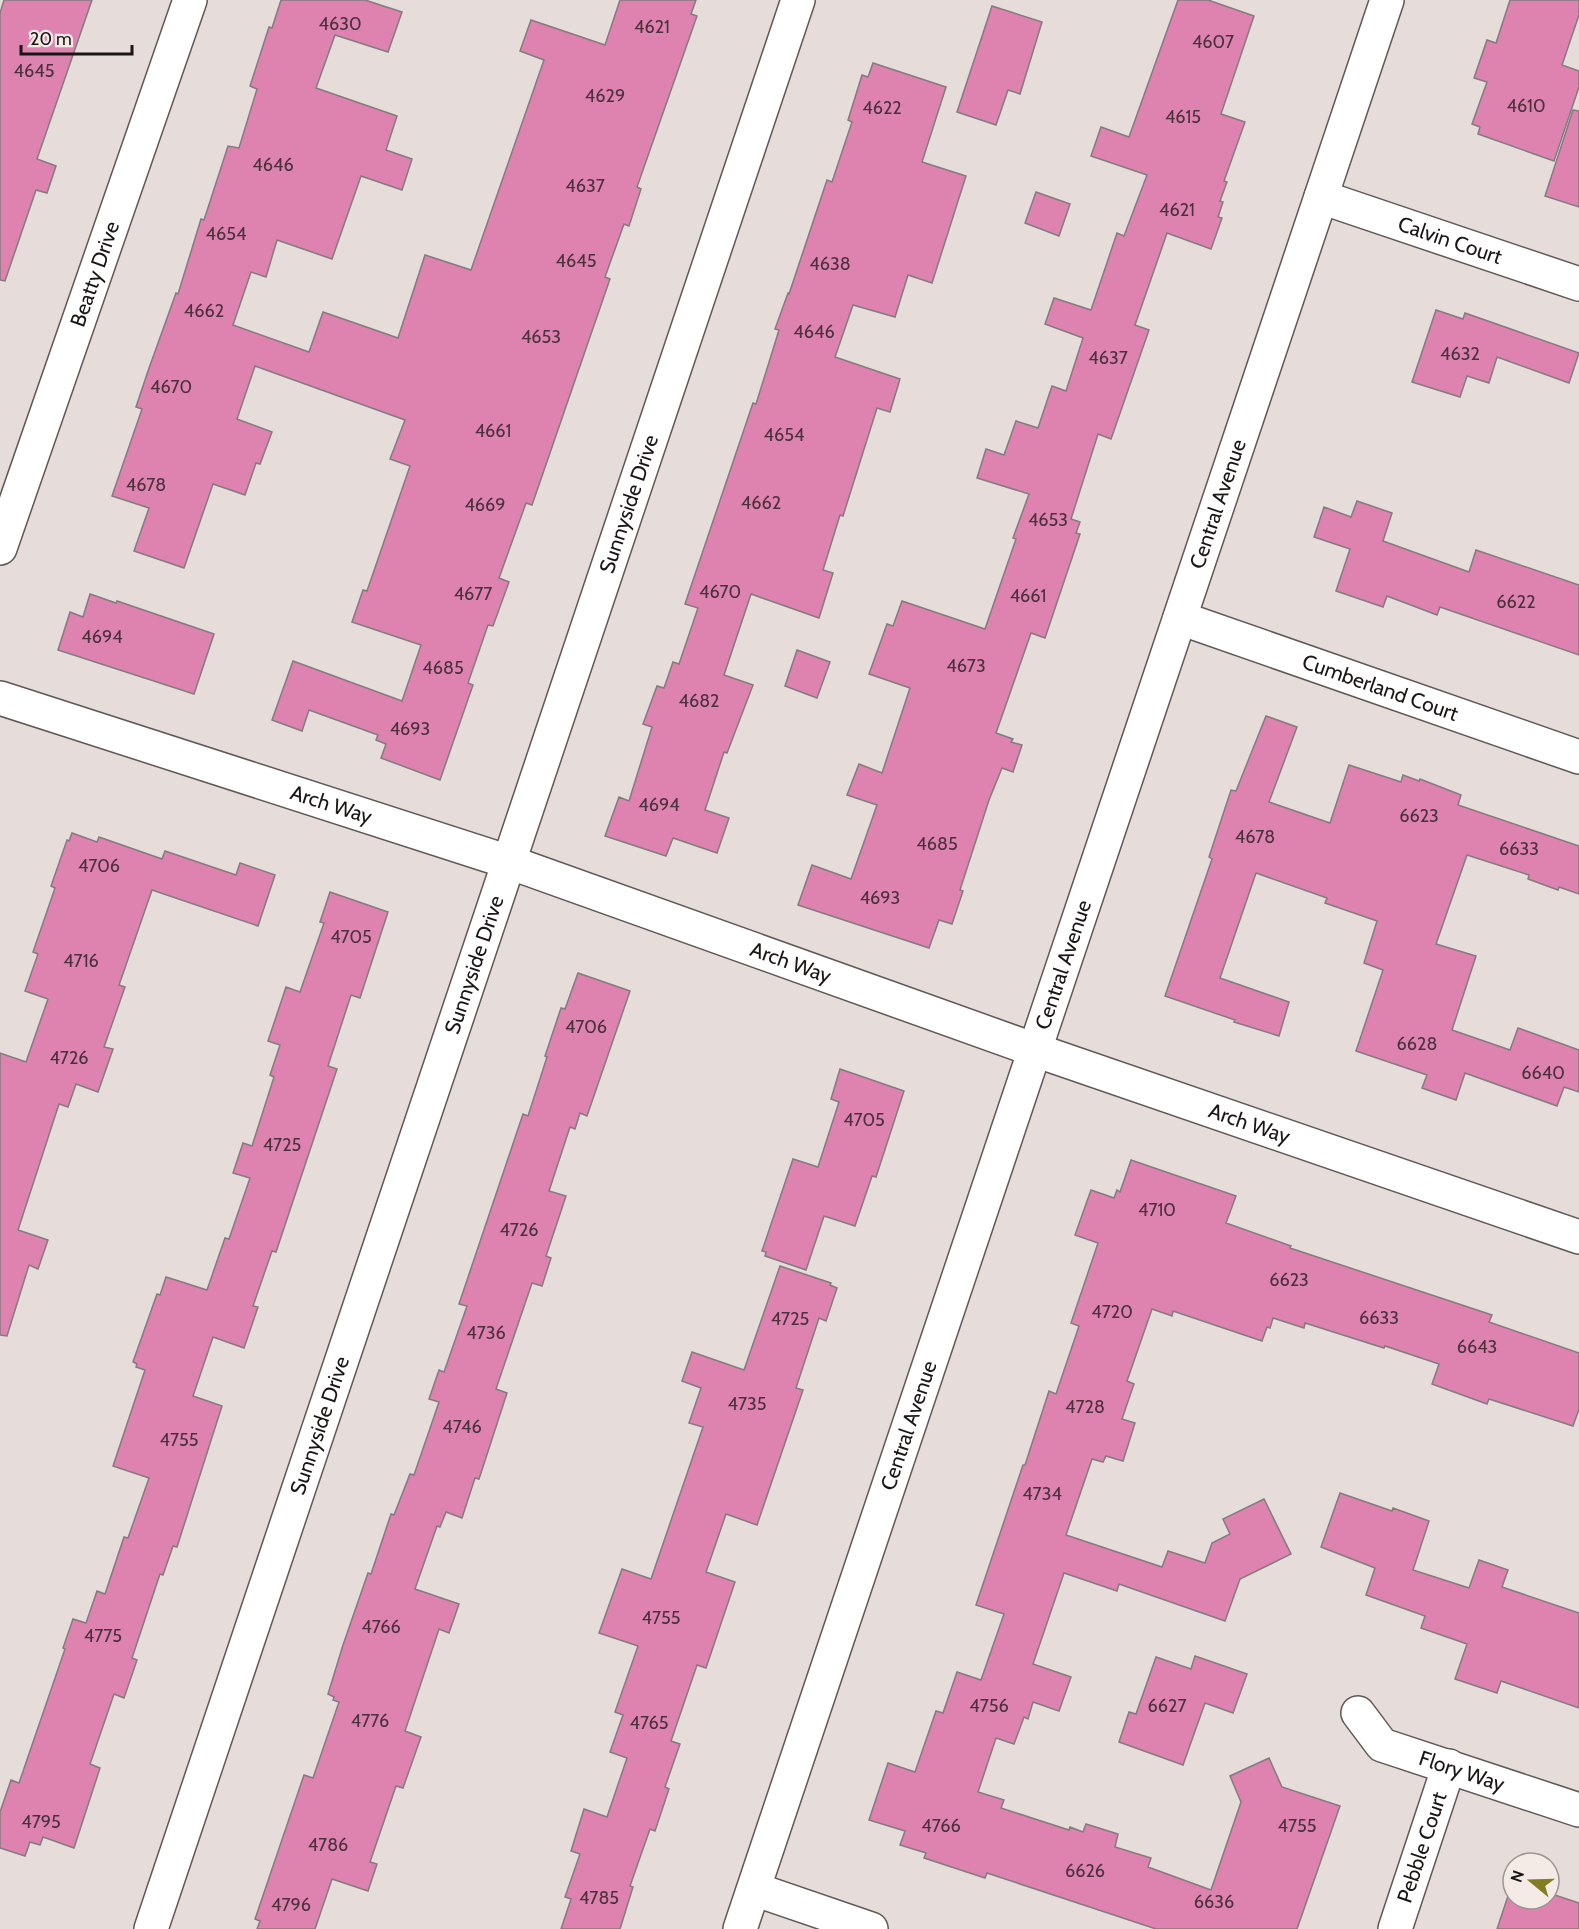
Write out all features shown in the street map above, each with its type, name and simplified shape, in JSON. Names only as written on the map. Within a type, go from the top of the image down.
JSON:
[{"type":"street","name":"Beatty Drive","points":[[0,548],[190,0]]},
{"type":"street","name":"Sunnyside Drive","points":[[151,1929],[798,0]]},
{"type":"street","name":"Central Avenue","points":[[740,1929],[1387,0]]},
{"type":"street","name":"Calvin Court","points":[[1321,197],[1579,284]]},
{"type":"street","name":"Cumberland Court","points":[[1180,618],[1579,757]]},
{"type":"street","name":"Arch Way","points":[[0,698],[509,862],[1035,1050],[1579,1237]]},
{"type":"street","name":"Flory Way","points":[[1358,1713],[1382,1745],[1579,1810]]},
{"type":"street","name":"Pebble Court","points":[[1395,1929],[1449,1766]]},
{"type":"street","points":[[753,1889],[871,1929]]},
{"type":"building","points":[[4,0],[92,0],[37,159],[56,166],[47,193],[36,190],[5,281],[0,280],[0,13]]},
{"type":"building","points":[[281,0],[365,0],[402,12],[388,52],[335,35],[316,88],[397,116],[386,150],[412,159],[402,190],[361,176],[332,259],[277,240],[266,277],[251,272],[233,325],[309,352],[323,312],[398,338],[425,255],[471,270],[544,60],[520,51],[531,20],[605,45],[620,0],[696,0],[691,14],[697,16],[637,187],[641,189],[629,226],[624,224],[605,277],[610,279],[532,505],[526,503],[499,578],[509,582],[493,626],[488,625],[468,683],[473,685],[440,780],[381,758],[386,744],[376,740],[378,735],[309,710],[302,731],[272,720],[293,661],[402,701],[421,645],[352,622],[363,590],[367,591],[410,466],[390,459],[405,420],[255,366],[237,419],[272,432],[260,464],[256,463],[245,495],[213,484],[184,568],[134,551],[149,508],[112,496],[142,409],[136,407],[176,293],[178,294],[201,219],[204,220],[228,146],[239,148],[257,89],[250,86],[269,27],[272,28]]},
{"type":"building","points":[[1178,0],[1208,0],[1254,16],[1221,114],[1245,122],[1224,181],[1227,182],[1220,201],[1223,202],[1218,217],[1222,218],[1211,249],[1167,233],[1135,325],[1149,330],[1111,439],[1098,434],[1071,519],[1080,522],[1076,533],[1080,534],[1045,638],[1031,633],[996,733],[1013,739],[1011,742],[1022,745],[1013,772],[1002,768],[989,800],[960,890],[963,891],[952,924],[939,920],[929,948],[798,905],[812,865],[851,879],[877,805],[847,795],[859,764],[882,773],[910,688],[869,674],[887,624],[893,626],[902,601],[985,629],[1029,494],[977,478],[986,449],[1004,455],[1016,421],[1038,428],[1052,386],[1066,391],[1083,338],[1045,324],[1054,298],[1091,310],[1117,233],[1124,236],[1147,175],[1091,156],[1101,127],[1129,137]]},
{"type":"building","points":[[1510,0],[1579,0],[1579,15],[1562,65],[1579,71],[1579,87],[1554,161],[1478,134],[1480,127],[1472,124],[1487,82],[1474,78],[1487,40],[1496,43]]},
{"type":"building","points":[[992,6],[1042,22],[1020,94],[1008,90],[996,125],[957,112]]},
{"type":"building","points":[[873,63],[946,87],[922,162],[966,176],[932,283],[908,275],[895,317],[853,305],[835,357],[900,379],[890,412],[877,408],[843,516],[840,515],[823,570],[833,573],[819,618],[751,594],[724,675],[753,685],[727,753],[724,752],[705,810],[729,818],[717,853],[673,838],[666,856],[605,836],[619,797],[629,801],[652,727],[643,724],[657,686],[664,688],[673,662],[679,664],[698,608],[685,604],[753,403],[756,404],[779,330],[775,329],[827,180],[832,182],[852,122],[848,120],[862,75],[868,77]]},
{"type":"building","points":[[1573,110],[1579,111],[1579,207],[1545,196]]},
{"type":"building","points":[[1036,192],[1070,204],[1059,236],[1025,223]]},
{"type":"building","points":[[1436,310],[1463,319],[1465,313],[1579,353],[1569,383],[1497,357],[1489,383],[1467,376],[1460,397],[1412,382]]},
{"type":"building","points":[[1357,501],[1392,513],[1383,541],[1469,572],[1476,550],[1579,585],[1579,655],[1440,607],[1437,615],[1387,596],[1383,607],[1336,591],[1350,549],[1314,537],[1324,507],[1351,517]]},
{"type":"building","points":[[90,594],[214,634],[194,694],[58,650],[70,612],[83,617]]},
{"type":"building","points":[[797,650],[830,662],[817,698],[785,686]]},
{"type":"building","points":[[1266,716],[1297,727],[1269,802],[1330,823],[1349,765],[1401,782],[1403,775],[1419,781],[1420,779],[1461,795],[1458,805],[1579,846],[1579,894],[1559,887],[1558,890],[1528,879],[1529,875],[1467,855],[1436,944],[1476,956],[1452,1030],[1510,1050],[1518,1028],[1579,1050],[1579,1092],[1564,1087],[1557,1106],[1465,1073],[1456,1100],[1422,1088],[1427,1075],[1356,1051],[1383,970],[1364,963],[1377,921],[1325,903],[1327,898],[1256,873],[1220,978],[1289,1002],[1279,1036],[1165,996],[1212,859],[1209,857],[1231,790],[1236,791]]},
{"type":"building","points":[[72,833],[97,842],[99,837],[162,859],[165,851],[236,875],[240,863],[275,875],[258,926],[152,890],[119,985],[125,987],[104,1047],[113,1049],[98,1092],[76,1084],[68,1107],[59,1104],[18,1230],[48,1240],[38,1269],[29,1265],[7,1336],[0,1335],[0,1053],[26,1062],[48,999],[25,991],[38,954],[33,952],[55,888],[51,886],[67,840],[69,841]]},
{"type":"building","points":[[330,892],[388,912],[360,998],[351,995],[328,1066],[337,1069],[276,1252],[272,1251],[253,1306],[258,1307],[244,1348],[213,1337],[193,1396],[222,1406],[177,1547],[173,1546],[163,1575],[160,1574],[132,1658],[137,1660],[124,1698],[114,1694],[90,1764],[100,1768],[74,1848],[43,1837],[40,1845],[30,1842],[25,1856],[0,1848],[0,1812],[11,1780],[19,1783],[73,1619],[86,1623],[97,1591],[105,1594],[124,1537],[128,1538],[149,1478],[113,1466],[145,1370],[136,1367],[137,1364],[133,1362],[157,1294],[160,1295],[166,1277],[207,1290],[225,1238],[229,1239],[250,1178],[233,1173],[243,1143],[252,1146],[274,1077],[270,1075],[280,1045],[268,1041],[286,987],[300,992],[324,923],[320,922]]},
{"type":"building","points":[[578,973],[630,991],[587,1116],[580,1113],[575,1129],[570,1127],[549,1191],[566,1196],[546,1256],[551,1258],[542,1286],[532,1283],[496,1389],[507,1393],[479,1479],[475,1478],[462,1518],[446,1512],[440,1527],[437,1526],[415,1589],[459,1604],[449,1633],[439,1629],[405,1731],[421,1737],[403,1788],[396,1786],[370,1862],[377,1864],[368,1891],[332,1879],[315,1929],[257,1929],[260,1921],[255,1919],[304,1775],[313,1778],[339,1702],[333,1700],[334,1697],[328,1694],[343,1645],[368,1573],[371,1574],[391,1514],[394,1515],[410,1474],[414,1475],[439,1402],[429,1399],[439,1370],[444,1372],[467,1306],[459,1304],[523,1114],[528,1116],[561,1008],[565,1009]]},
{"type":"building","points":[[840,1069],[904,1091],[876,1177],[872,1176],[855,1226],[824,1216],[806,1270],[765,1256],[766,1252],[762,1251],[793,1159],[818,1167],[839,1102],[831,1099]]},
{"type":"building","points":[[1131,1160],[1236,1196],[1226,1223],[1291,1246],[1290,1248],[1492,1315],[1489,1322],[1579,1353],[1579,1409],[1573,1426],[1489,1399],[1487,1404],[1432,1384],[1439,1364],[1305,1323],[1304,1328],[1273,1318],[1262,1341],[1173,1311],[1172,1316],[1152,1309],[1127,1381],[1134,1384],[1122,1419],[1135,1423],[1123,1461],[1106,1456],[1103,1462],[1092,1459],[1066,1535],[1162,1567],[1168,1551],[1205,1563],[1212,1543],[1230,1534],[1223,1519],[1264,1499],[1291,1554],[1240,1579],[1225,1621],[1119,1584],[1117,1591],[1064,1573],[1033,1664],[1071,1677],[1059,1711],[1033,1702],[1028,1719],[1024,1717],[1014,1744],[996,1738],[978,1792],[1004,1800],[1001,1808],[1069,1830],[1070,1827],[1083,1832],[1086,1824],[1118,1834],[1115,1847],[1151,1858],[1148,1867],[1211,1890],[1241,1802],[1230,1776],[1269,1758],[1282,1787],[1340,1806],[1297,1929],[1156,1929],[987,1873],[985,1878],[924,1858],[926,1853],[900,1845],[905,1831],[869,1820],[888,1763],[915,1772],[936,1711],[943,1713],[957,1672],[981,1680],[1004,1614],[976,1605],[1049,1391],[1056,1394],[1079,1326],[1071,1323],[1098,1243],[1075,1235],[1091,1190],[1114,1198],[1117,1190],[1120,1192]]},
{"type":"building","points":[[780,1266],[831,1283],[830,1285],[837,1288],[826,1321],[819,1318],[796,1388],[803,1390],[757,1525],[726,1514],[706,1572],[735,1582],[706,1668],[697,1665],[671,1741],[680,1744],[665,1787],[669,1789],[655,1831],[650,1829],[630,1886],[633,1887],[620,1929],[561,1929],[571,1899],[565,1897],[580,1854],[571,1851],[584,1809],[607,1817],[627,1758],[610,1752],[623,1715],[615,1712],[638,1646],[599,1633],[622,1569],[651,1579],[703,1427],[689,1423],[701,1388],[682,1381],[692,1352],[744,1370]]},
{"type":"building","points":[[1340,1493],[1429,1521],[1413,1570],[1469,1588],[1479,1560],[1508,1570],[1502,1587],[1579,1613],[1579,1708],[1501,1681],[1497,1693],[1455,1679],[1467,1644],[1421,1628],[1425,1616],[1366,1595],[1375,1568],[1321,1547]]},
{"type":"building","points":[[1195,1656],[1247,1674],[1233,1713],[1205,1703],[1183,1765],[1119,1742],[1129,1712],[1136,1714],[1156,1657],[1191,1669]]},
{"type":"building","points":[[1561,1897],[1579,1903],[1579,1929],[1497,1929],[1503,1911],[1561,1911]]}]
